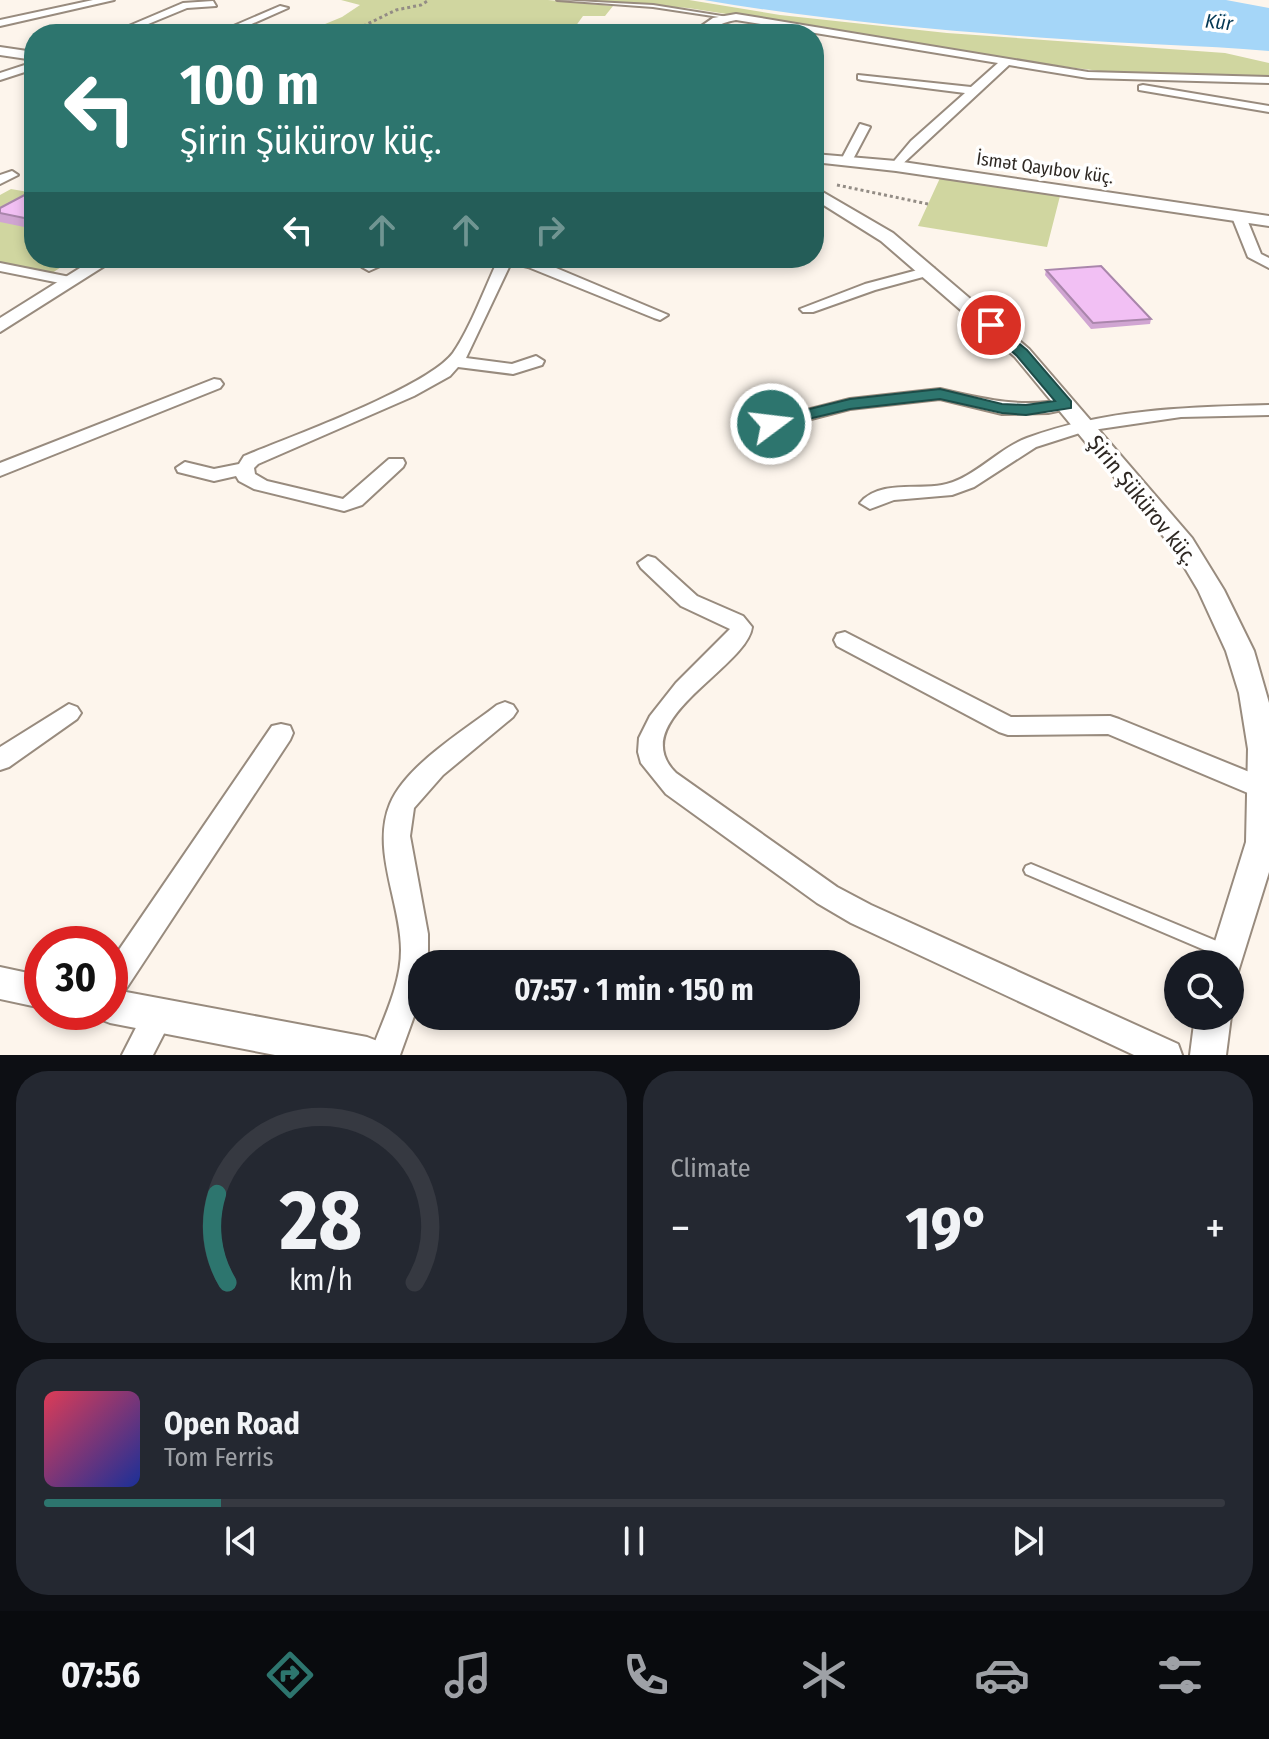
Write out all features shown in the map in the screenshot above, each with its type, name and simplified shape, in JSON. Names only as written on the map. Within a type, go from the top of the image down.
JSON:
[{"type":"street","points":[[0,23],[109,0]]},
{"type":"street","points":[[139,24],[186,5],[213,4]]},
{"type":"street","points":[[244,24],[283,8]]},
{"type":"street","points":[[713,24],[726,17],[770,24]]},
{"type":"street","points":[[824,33],[1088,75],[1269,80]]},
{"type":"street","points":[[0,38],[24,42]]},
{"type":"street","points":[[0,51],[24,55]]},
{"type":"street","points":[[896,166],[915,144],[1006,62]]},
{"type":"street","points":[[0,77],[24,69]]},
{"type":"street","points":[[1088,75],[1114,84],[1269,109]]},
{"type":"street","points":[[862,77],[975,91]]},
{"type":"street","points":[[847,160],[864,127]]},
{"type":"street","name":"İsmət Qayıbov küç.","points":[[824,159],[896,166],[1269,221]]},
{"type":"street","name":"Şirin Şükürov küç.","points":[[824,189],[929,271],[1022,353],[1183,544],[1211,590],[1240,651],[1253,693],[1263,749],[1262,842],[1229,950]]},
{"type":"street","points":[[1239,217],[1255,257],[1269,264]]},
{"type":"street","points":[[0,267],[70,281]]},
{"type":"street","points":[[0,326],[91,268]]},
{"type":"street","points":[[185,468],[214,475],[245,468],[251,460],[408,392],[456,362],[502,268]]},
{"type":"street","points":[[544,268],[660,315]]},
{"type":"street","points":[[808,309],[870,287],[929,271]]},
{"type":"street","points":[[456,362],[513,369],[536,361]]},
{"type":"street","points":[[0,470],[214,384]]},
{"type":"street","points":[[745,431],[825,409],[940,394],[1002,409],[1026,410],[1066,404]]},
{"type":"street","points":[[870,503],[891,494],[927,495],[945,491],[967,483],[1030,443],[1083,426],[1181,412],[1269,410]]},
{"type":"street","points":[[245,468],[246,477],[261,485],[344,505],[355,501],[396,463]]},
{"type":"street","points":[[648,563],[689,601],[735,621],[741,627],[740,634],[672,703],[650,736],[650,754],[656,769],[675,787],[827,895],[941,952],[1167,1055]]},
{"type":"street","points":[[845,640],[1008,726],[1110,725],[1264,789]]},
{"type":"street","points":[[385,1055],[411,980],[415,950],[397,832],[401,807],[419,783],[505,711]]},
{"type":"street","points":[[0,760],[69,713]]},
{"type":"street","points":[[128,961],[281,733]]},
{"type":"street","points":[[0,983],[24,988]]},
{"type":"street","points":[[128,1010],[367,1055]]},
{"type":"street","points":[[137,1055],[158,1016]]},
{"type":"street","points":[[1208,1055],[1211,1030]]},
{"type":"lane","points":[[559,0],[661,6],[726,17]]},
{"type":"lane","points":[[1031,870],[1209,950]]},
{"type":"path","points":[[367,24],[396,10],[421,5],[429,0]]},
{"type":"path","points":[[824,188],[928,204]]},
{"type":"green space","points":[[341,0],[548,0],[613,6],[605,16],[583,16],[577,24],[325,24],[360,5]]},
{"type":"green space","points":[[577,0],[689,0],[780,15],[947,33],[1225,53],[1269,63],[1269,76],[1117,73],[824,29],[824,24],[791,24],[688,8]]},
{"type":"green space","points":[[940,178],[1060,196],[1047,247],[918,226]]},
{"type":"green space","points":[[11,189],[24,191],[24,267],[0,262],[0,195]]},
{"type":"green space","points":[[28,268],[60,268],[52,273]]},
{"type":"water","name":"Kür","points":[[704,0],[1226,0],[1269,8],[1269,51],[927,28]]},
{"type":"building","points":[[24,195],[24,218],[0,213],[0,208]]},
{"type":"building","points":[[1101,266],[1151,319],[1093,323],[1046,270]]},
{"type":"route","points":[[771,424],[850,404],[940,394],[1002,409],[1026,410],[1066,404],[1022,353],[991,325]]}]
